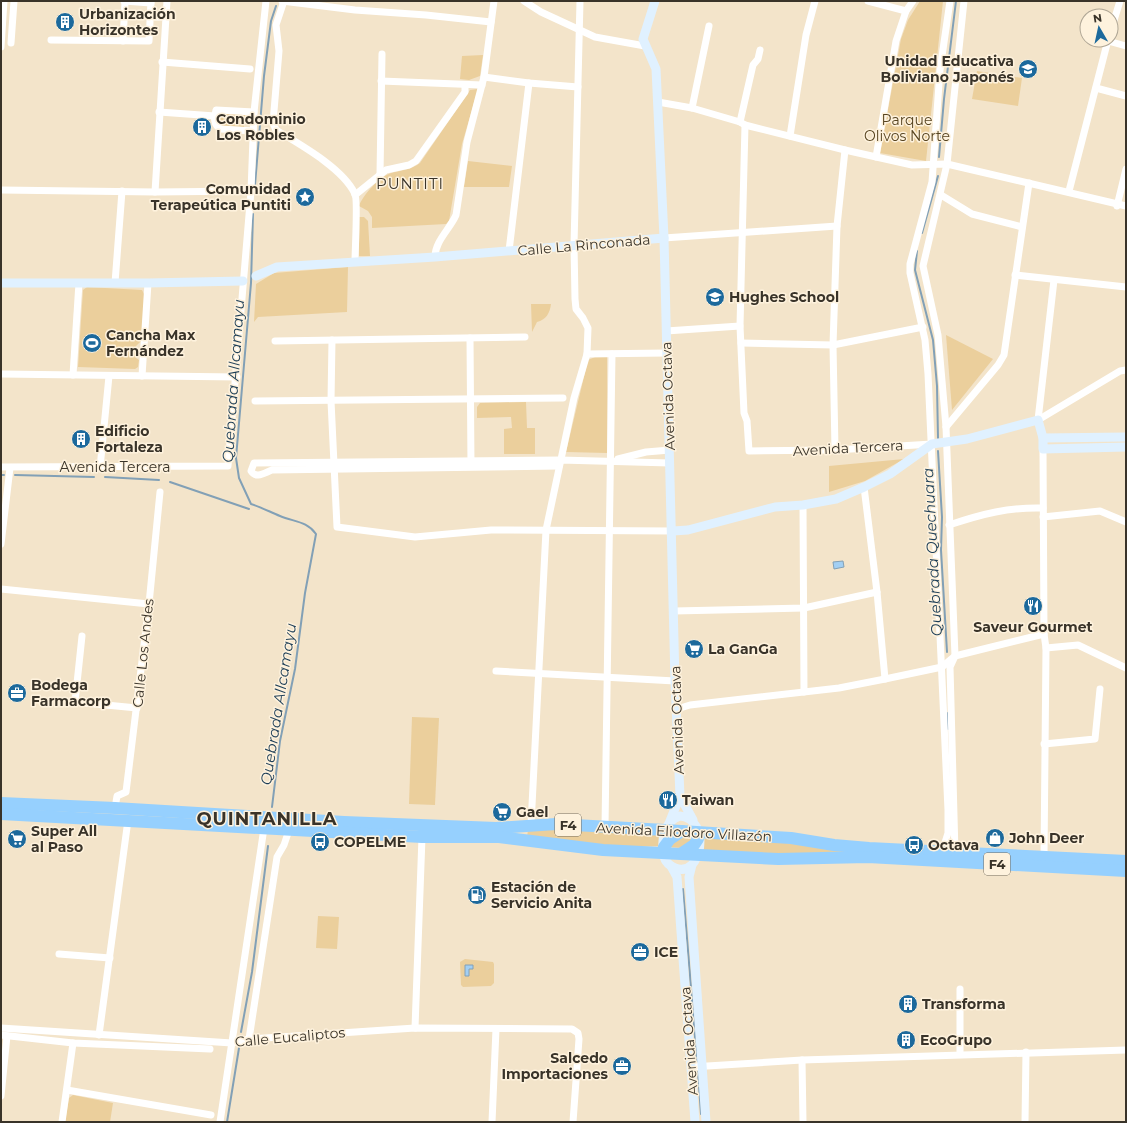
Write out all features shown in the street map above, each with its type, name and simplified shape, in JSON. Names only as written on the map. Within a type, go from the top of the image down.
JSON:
[{"type":"highway","name":"Avenida Eliodoro Villazón","points":[[1,803],[115,808],[344,822],[496,828],[556,824],[605,827],[668,825],[682,831],[791,838],[834,845],[869,848],[1126,861]]},
{"type":"highway","name":"Avenida Eliodoro Villazón","points":[[1,814],[422,837],[499,837],[603,850],[664,849],[682,853],[778,859],[868,857],[1126,871]]},
{"type":"highway","points":[[664,849],[670,839],[682,831]]},
{"type":"highway","points":[[682,853],[694,845],[697,831]]},
{"type":"main road","points":[[645,46],[643,39],[644,30],[655,1]]},
{"type":"main road","name":"Avenida Octava","points":[[645,46],[655,63],[658,102],[664,238],[666,353],[673,531],[675,681],[680,796],[697,831]]},
{"type":"main road","name":"Calle La Rinconada","points":[[256,276],[277,267],[436,257],[664,238]]},
{"type":"main road","points":[[1,282],[148,283],[245,280]]},
{"type":"main road","points":[[1038,420],[1043,438],[1043,449],[1126,447]]},
{"type":"main road","name":"Avenida Tercera","points":[[932,444],[967,439],[1038,420]]},
{"type":"main road","points":[[1043,438],[1126,437]]},
{"type":"main road","points":[[673,531],[688,530],[775,507],[803,505],[836,499],[890,474],[932,444]]},
{"type":"main road","name":"Avenida Octava","points":[[680,796],[668,825],[664,859],[671,866],[677,877],[695,1122]]},
{"type":"main road","points":[[668,825],[680,816],[691,819],[697,831],[698,854]]},
{"type":"main road","name":"Avenida Octava","points":[[698,854],[688,877],[706,1122]]},
{"type":"main road","points":[[671,866],[682,869],[692,865]]},
{"type":"street","points":[[1,47],[4,1]]},
{"type":"street","points":[[11,43],[14,1]]},
{"type":"street","points":[[51,40],[123,41],[149,41],[151,2],[124,1],[123,41]]},
{"type":"street","points":[[155,192],[167,1]]},
{"type":"street","points":[[1,374],[237,377],[251,191],[254,112],[266,1]]},
{"type":"street","points":[[436,257],[435,248],[452,224],[456,215],[467,142],[484,77],[494,1]]},
{"type":"street","points":[[524,1],[581,32],[595,37],[645,46]]},
{"type":"street","points":[[531,826],[546,530],[574,398],[586,354],[588,328],[576,308],[574,245],[581,32],[580,1]]},
{"type":"street","points":[[790,136],[806,35],[815,1]]},
{"type":"street","points":[[868,1],[906,11]]},
{"type":"street","points":[[876,157],[896,41],[906,11],[913,1]]},
{"type":"street","points":[[942,852],[948,833],[932,444],[928,374],[923,327],[910,273],[910,264],[932,182],[932,165],[940,70],[950,1]]},
{"type":"street","points":[[955,853],[950,667],[955,656],[946,427],[938,335],[923,266],[941,195],[947,164],[964,1]]},
{"type":"street","points":[[355,261],[355,195],[344,178],[318,156],[276,130],[273,123],[279,51],[276,25],[283,2],[491,22]]},
{"type":"street","points":[[150,17],[165,17]]},
{"type":"street","points":[[692,108],[709,26]]},
{"type":"street","points":[[1069,192],[1106,48]]},
{"type":"street","points":[[760,50],[758,59],[753,65],[743,124],[741,343],[833,345],[923,327]]},
{"type":"street","points":[[380,174],[382,54]]},
{"type":"street","points":[[162,62],[250,68]]},
{"type":"street","points":[[484,77],[529,83],[578,87]]},
{"type":"street","points":[[381,80],[482,85]]},
{"type":"street","points":[[509,251],[529,83]]},
{"type":"street","points":[[355,195],[386,170],[409,165],[416,161],[465,92],[465,85]]},
{"type":"street","points":[[1096,88],[1126,96]]},
{"type":"street","points":[[658,102],[692,108],[743,124],[876,157],[912,164],[947,164],[1069,192],[1117,206],[1126,206]]},
{"type":"street","points":[[253,130],[221,129],[215,124],[215,116],[216,110],[254,112]]},
{"type":"street","points":[[159,112],[215,116]]},
{"type":"street","points":[[835,450],[833,345],[837,226],[845,150]]},
{"type":"street","points":[[1117,206],[1126,169]]},
{"type":"street","points":[[946,427],[998,365],[1004,355],[1028,183]]},
{"type":"street","points":[[1,190],[155,192],[251,191]]},
{"type":"street","points":[[115,283],[122,191]]},
{"type":"street","points":[[941,195],[972,214],[1022,227]]},
{"type":"street","name":"Calle La Rinconada","points":[[664,238],[837,226]]},
{"type":"street","points":[[1015,275],[1126,287]]},
{"type":"street","points":[[245,280],[256,276]]},
{"type":"street","points":[[1038,420],[1054,280]]},
{"type":"street","points":[[73,375],[79,283]]},
{"type":"street","points":[[142,376],[148,283]]},
{"type":"street","points":[[666,331],[740,326]]},
{"type":"street","points":[[275,341],[525,337]]},
{"type":"street","points":[[470,338],[471,465]]},
{"type":"street","points":[[332,340],[331,401],[337,527],[415,537],[491,530],[673,531]]},
{"type":"street","name":"Avenida Tercera","points":[[741,343],[744,413],[747,421],[749,452],[835,450],[932,444]]},
{"type":"street","points":[[586,354],[666,353]]},
{"type":"street","points":[[605,827],[612,354]]},
{"type":"street","points":[[1038,420],[1120,371],[1126,370]]},
{"type":"street","points":[[100,468],[109,376]]},
{"type":"street","name":"Avenida Tercera","points":[[1,467],[100,468],[228,466],[237,377]]},
{"type":"street","points":[[255,402],[563,398]]},
{"type":"street","points":[[1043,449],[1044,634],[1046,648],[1044,857]]},
{"type":"street","points":[[610,461],[646,452],[670,450]]},
{"type":"street","points":[[334,466],[272,470],[257,476],[251,471],[254,463],[334,466],[471,465],[610,461],[670,463]]},
{"type":"street","points":[[1,544],[10,468]]},
{"type":"street","points":[[864,487],[877,592],[885,679]]},
{"type":"street","name":"Calle Los Andes","points":[[115,808],[117,796],[126,792],[149,604],[160,492]]},
{"type":"street","points":[[803,505],[804,692]]},
{"type":"street","points":[[949,525],[986,512],[1022,507],[1043,508]]},
{"type":"street","points":[[1043,517],[1100,511],[1126,522]]},
{"type":"street","points":[[1,589],[149,604]]},
{"type":"street","points":[[674,611],[804,608],[877,592]]},
{"type":"street","points":[[677,709],[690,705],[840,688],[885,679],[942,667],[955,656],[1044,634]]},
{"type":"street","points":[[82,636],[74,702],[137,708]]},
{"type":"street","points":[[1046,648],[1078,645],[1126,668]]},
{"type":"street","points":[[496,671],[675,681]]},
{"type":"street","points":[[1044,744],[1094,740],[1100,689]]},
{"type":"street","points":[[99,1035],[128,820]]},
{"type":"street","points":[[220,1122],[264,828]]},
{"type":"street","points":[[249,1039],[276,857],[284,845],[288,830]]},
{"type":"street","points":[[415,1028],[422,837]]},
{"type":"street","points":[[58,954],[110,958]]},
{"type":"street","points":[[960,989],[960,1054]]},
{"type":"street","name":"Calle Eucaliptos","points":[[1,1028],[232,1043],[249,1039],[415,1028],[572,1029],[578,1033],[579,1039],[573,1122]]},
{"type":"street","points":[[492,1122],[496,1029]]},
{"type":"street","points":[[1,1096],[4,1036],[73,1043],[210,1049]]},
{"type":"street","points":[[62,1122],[73,1043]]},
{"type":"street","points":[[691,1067],[802,1060],[1126,1050]]},
{"type":"street","points":[[1025,1122],[1026,1052]]},
{"type":"street","points":[[802,1060],[803,1122]]},
{"type":"street","points":[[67,1090],[211,1115]]},
{"type":"green space","name":"Parque Olivos Norte","points":[[920,1],[943,1],[926,161],[880,153],[901,39],[908,20]]},
{"type":"green space","points":[[483,55],[480,76],[469,80],[460,79],[462,56]]},
{"type":"green space","points":[[977,71],[1022,78],[1018,106],[972,99]]},
{"type":"green space","points":[[478,89],[462,144],[449,221],[446,224],[372,228],[372,217],[368,211],[359,206],[368,192],[386,175],[410,168],[420,163],[470,90]]},
{"type":"green space","points":[[219,113],[245,114],[244,127],[220,126],[217,115]]},
{"type":"green space","points":[[468,161],[512,166],[509,187],[464,187]]},
{"type":"green space","points":[[359,217],[364,217],[368,221],[370,256],[359,256]]},
{"type":"green space","points":[[348,267],[347,312],[258,317],[254,322],[256,284],[274,273]]},
{"type":"green space","points":[[87,287],[142,290],[145,296],[141,341],[136,346],[136,358],[139,360],[138,367],[135,369],[78,367],[83,290]]},
{"type":"green space","points":[[531,304],[551,304],[547,316],[543,320],[537,322],[532,332]]},
{"type":"green space","points":[[946,335],[993,359],[952,410]]},
{"type":"green space","points":[[595,357],[607,357],[607,453],[566,452],[588,360]]},
{"type":"green space","points":[[526,402],[527,428],[535,428],[535,454],[504,454],[504,429],[512,428],[511,417],[477,418],[477,407],[480,403]]},
{"type":"green space","points":[[904,459],[865,481],[829,492],[829,466]]},
{"type":"green space","points":[[412,717],[439,718],[435,805],[409,804]]},
{"type":"green space","points":[[548,829],[660,833],[660,846],[617,847],[527,837],[528,830]]},
{"type":"green space","points":[[682,838],[694,839],[682,848],[669,847],[671,843]]},
{"type":"green space","points":[[703,839],[743,839],[881,852],[809,856],[702,852]]},
{"type":"green space","points":[[318,916],[339,917],[337,949],[316,948]]},
{"type":"green space","points":[[465,959],[493,962],[494,983],[491,986],[463,987],[461,985],[460,962]]},
{"type":"green space","points":[[73,1095],[113,1103],[110,1122],[65,1122],[69,1098]]},
{"type":"water","points":[[843,561],[844,567],[834,569],[833,562]]},
{"type":"water","points":[[465,965],[473,965],[473,969],[469,969],[469,976],[465,976]]},
{"type":"waterway","name":"Quebrada Quechuara","points":[[939,157],[944,99],[956,1]]},
{"type":"waterway","name":"Quebrada Allcamayu","points":[[255,185],[264,76],[271,21],[276,6]]},
{"type":"waterway","name":"Quebrada Quechuara","points":[[922,233],[938,176]]},
{"type":"waterway","name":"Quebrada Allcamayu","points":[[253,214],[251,283],[236,458],[239,478],[251,504],[304,524],[316,534],[305,593],[295,669],[280,741],[272,807]]},
{"type":"waterway","name":"Quebrada Quechuara","points":[[917,251],[915,270],[933,340],[937,386],[938,438]]},
{"type":"waterway","name":"Quebrada Quechuara","points":[[938,451],[942,517],[941,550],[947,652]]},
{"type":"waterway","points":[[15,475],[94,477]]},
{"type":"waterway","points":[[105,477],[159,480]]},
{"type":"waterway","points":[[170,482],[249,509]]},
{"type":"waterway","name":"Quebrada Quechuara","points":[[948,713],[948,729]]},
{"type":"waterway","name":"Quebrada Allcamayu","points":[[241,1032],[252,972],[268,846]]},
{"type":"waterway","name":"Quebrada Quechuara","points":[[683,889],[697,1061]]},
{"type":"waterway","name":"Quebrada Allcamayu","points":[[227,1122],[239,1048]]},
{"type":"waterway","name":"Quebrada Quechuara","points":[[698,1072],[701,1114]]},
{"type":"place","name":"Urbanización Horizontes","points":[[65,22]]},
{"type":"place","name":"Unidad Educativa Boliviano Japonés","points":[[1028,69]]},
{"type":"place","name":"Condominio Los Robles","points":[[202,127]]},
{"type":"place","name":"Comunidad Terapeútica Puntiti","points":[[305,197]]},
{"type":"place","name":"Hughes School","points":[[715,297]]},
{"type":"place","name":"Cancha Max Fernández","points":[[92,343]]},
{"type":"place","name":"Edificio Fortaleza","points":[[81,439]]},
{"type":"place","name":"Saveur Gourmet","points":[[1033,606]]},
{"type":"place","name":"La GanGa","points":[[694,649]]},
{"type":"place","name":"Bodega Farmacorp","points":[[17,693]]},
{"type":"place","name":"Taiwan","points":[[668,800]]},
{"type":"place","name":"Gael","points":[[502,812]]},
{"type":"place","name":"John Deer","points":[[995,838]]},
{"type":"place","name":"Super All al Paso","points":[[17,839]]},
{"type":"place","name":"COPELME","points":[[320,842]]},
{"type":"place","name":"Octava","points":[[914,845]]},
{"type":"place","name":"Estación de Servicio Anita","points":[[477,895]]},
{"type":"place","name":"ICE","points":[[640,952]]},
{"type":"place","name":"Transforma","points":[[908,1004]]},
{"type":"place","name":"EcoGrupo","points":[[906,1040]]},
{"type":"place","name":"Salcedo Importaciones","points":[[622,1066]]},
{"type":"district","name":"PUNTITI","points":[[410,183]]},
{"type":"district","name":"QUINTANILLA","points":[[267,819]]}]
